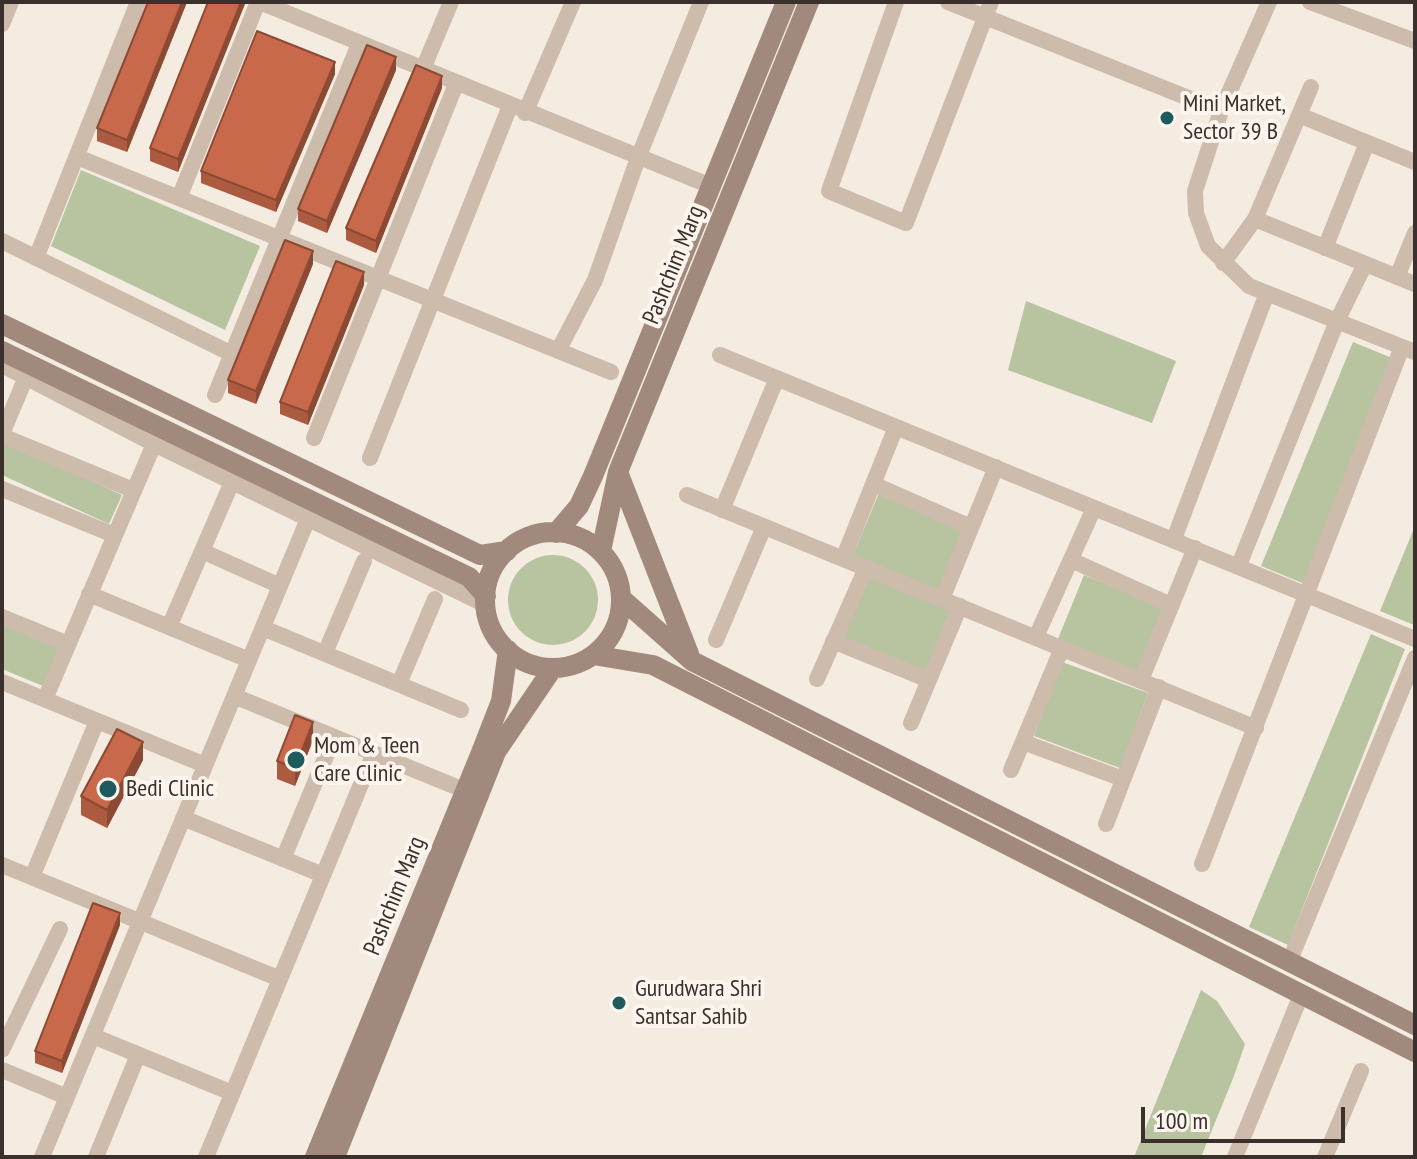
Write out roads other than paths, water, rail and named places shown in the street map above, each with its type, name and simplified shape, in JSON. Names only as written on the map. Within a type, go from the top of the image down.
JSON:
[{"type":"main road","name":"Pashchim Marg","points":[[556,533],[579,506],[593,476],[786,2]]},
{"type":"main road","name":"Pashchim Marg","points":[[601,551],[618,472],[809,2]]},
{"type":"main road","points":[[2,324],[480,555],[507,551],[535,535],[572,535],[601,551],[619,581],[619,620],[609,640],[593,655],[553,668],[529,664],[508,650],[493,631],[486,600],[489,579],[507,551]]},
{"type":"main road","points":[[2,351],[469,577],[486,600]]},
{"type":"main road","points":[[618,472],[692,661]]},
{"type":"main road","points":[[621,598],[692,661],[1415,1025]]},
{"type":"main road","name":"Pashchim Marg","points":[[315,1157],[501,701],[508,650]]},
{"type":"main road","points":[[593,655],[653,665],[1415,1052]]},
{"type":"main road","name":"Pashchim Marg","points":[[335,1157],[496,752],[553,668]]},
{"type":"street","points":[[2,24],[11,2]]},
{"type":"street","points":[[36,258],[138,2]]},
{"type":"street","points":[[179,198],[259,2],[701,182]]},
{"type":"street","points":[[423,69],[451,2]]},
{"type":"street","points":[[370,458],[433,300],[518,110],[573,2]]},
{"type":"street","points":[[558,351],[595,280],[638,158],[701,2]]},
{"type":"street","points":[[896,2],[829,191],[906,223],[991,2]]},
{"type":"street","points":[[948,2],[1221,111]]},
{"type":"street","points":[[1202,864],[1409,349],[1249,286],[1208,246],[1196,213],[1195,191],[1221,111],[1269,2]]},
{"type":"street","points":[[1310,2],[1415,41]]},
{"type":"street","points":[[215,395],[359,44]]},
{"type":"street","points":[[314,438],[456,84]]},
{"type":"street","points":[[1223,263],[1255,219],[1311,87]]},
{"type":"street","points":[[1299,115],[1415,162]]},
{"type":"street","points":[[1325,248],[1367,143]]},
{"type":"street","points":[[77,157],[611,372]]},
{"type":"street","points":[[1255,219],[1415,284]]},
{"type":"street","points":[[1397,277],[1415,233]]},
{"type":"street","points":[[2,241],[232,354]]},
{"type":"street","points":[[1239,565],[1337,321],[1365,264]]},
{"type":"street","points":[[1174,539],[1267,293]]},
{"type":"street","points":[[720,355],[1415,639]]},
{"type":"street","points":[[2,365],[232,482],[486,600]]},
{"type":"street","points":[[26,377],[2,435],[133,490]]},
{"type":"street","points":[[722,510],[777,378]]},
{"type":"street","points":[[843,559],[896,427]]},
{"type":"street","points":[[45,699],[154,444]]},
{"type":"street","points":[[942,599],[996,467]]},
{"type":"street","points":[[169,627],[232,482]]},
{"type":"street","points":[[873,484],[971,527]]},
{"type":"street","points":[[2,489],[114,535]]},
{"type":"street","points":[[687,495],[1256,728]]},
{"type":"street","points":[[1036,637],[1094,508]]},
{"type":"street","points":[[42,1157],[305,526]]},
{"type":"street","points":[[716,640],[764,527]]},
{"type":"street","points":[[1141,680],[1195,548]]},
{"type":"street","points":[[202,551],[280,586]]},
{"type":"street","points":[[1071,560],[1171,605]]},
{"type":"street","points":[[325,653],[364,561]]},
{"type":"street","points":[[817,679],[866,568]]},
{"type":"street","points":[[89,594],[249,660]]},
{"type":"street","points":[[399,684],[435,599]]},
{"type":"street","points":[[911,723],[960,606]]},
{"type":"street","points":[[2,617],[68,644]]},
{"type":"street","points":[[263,628],[461,710]]},
{"type":"street","points":[[833,641],[929,680]]},
{"type":"street","points":[[1011,770],[1062,648]]},
{"type":"street","points":[[1290,960],[1415,658]]},
{"type":"street","points":[[2,682],[205,765]]},
{"type":"street","points":[[1106,824],[1159,687]]},
{"type":"street","points":[[234,696],[454,786]]},
{"type":"street","points":[[32,877],[97,721]]},
{"type":"street","points":[[283,859],[334,737]]},
{"type":"street","points":[[1023,742],[1123,779]]},
{"type":"street","points":[[206,1157],[374,753]]},
{"type":"street","points":[[183,818],[323,875]]},
{"type":"street","points":[[2,865],[280,979]]},
{"type":"street","points":[[2,1050],[60,929]]},
{"type":"street","points":[[1235,1157],[1301,995]]},
{"type":"street","points":[[93,1036],[232,1093]]},
{"type":"street","points":[[96,1157],[138,1055]]},
{"type":"street","points":[[2,1070],[67,1097]]},
{"type":"street","points":[[1325,1157],[1361,1071]]},
{"type":"place","name":"Mini Market, Sector 39 B","points":[[1167,118]]},
{"type":"place","name":"Mom & Teen Care Clinic","points":[[296,760]]},
{"type":"place","name":"Bedi Clinic","points":[[108,789]]},
{"type":"place","name":"Gurudwara Shri Santsar Sahib","points":[[619,1003]]}]
